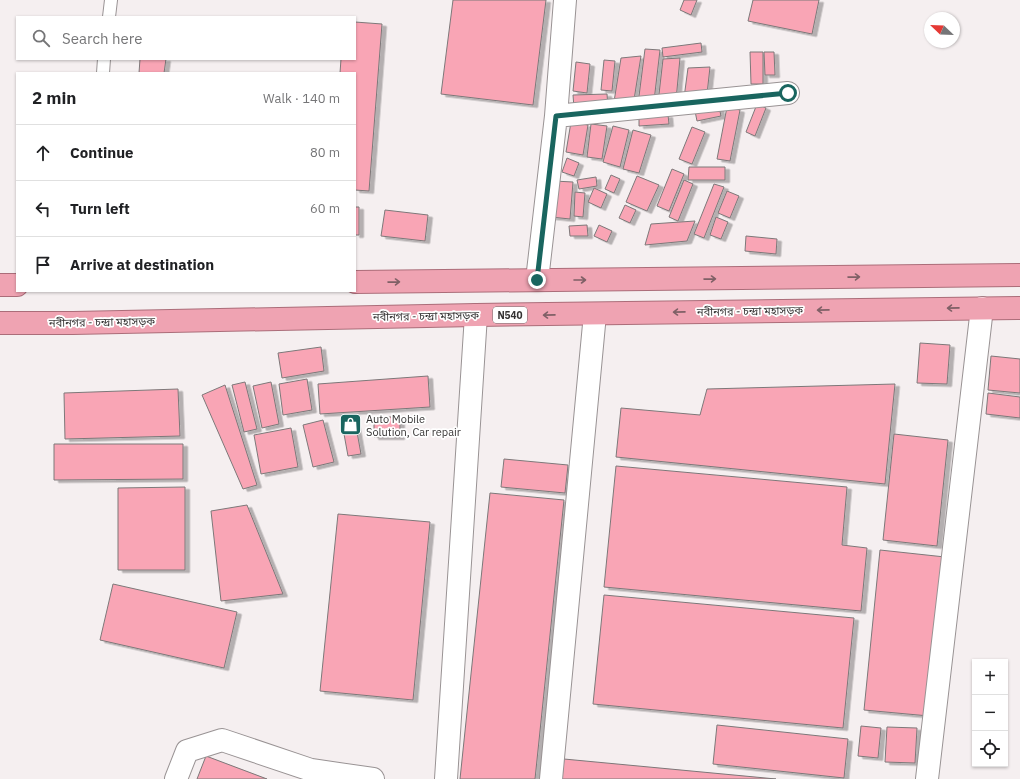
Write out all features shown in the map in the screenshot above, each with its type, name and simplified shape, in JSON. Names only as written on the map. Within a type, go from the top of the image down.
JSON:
[{"type":"highway","points":[[356,282],[1020,276]]},
{"type":"highway","points":[[0,285],[16,285]]},
{"type":"highway","name":"নবীনগর - চন্দ্রা মহাসড়ক","points":[[0,322],[73,323],[476,315],[1020,308]]},
{"type":"street","points":[[537,280],[556,116],[565,0]]},
{"type":"street","points":[[556,116],[788,93]]},
{"type":"street","points":[[927,779],[982,308]]},
{"type":"street","points":[[551,779],[595,314]]},
{"type":"street","points":[[446,779],[476,315]]},
{"type":"street","points":[[176,779],[188,751],[222,740],[311,770],[373,779]]},
{"type":"lane","points":[[109,16],[111,0]]},
{"type":"lane","points":[[103,72],[104,60]]},
{"type":"building","points":[[453,0],[546,0],[533,105],[441,94]]},
{"type":"building","points":[[684,0],[697,0],[691,15],[680,10]]},
{"type":"building","points":[[753,0],[819,0],[812,34],[748,21]]},
{"type":"building","points":[[356,22],[382,24],[369,191],[356,190],[356,72],[340,72],[341,60],[356,60]]},
{"type":"building","points":[[701,43],[702,52],[663,57],[662,48]]},
{"type":"building","points":[[645,49],[660,50],[654,101],[638,104]]},
{"type":"building","points":[[750,52],[763,52],[763,84],[751,84]]},
{"type":"building","points":[[764,52],[774,52],[775,75],[765,75]]},
{"type":"building","points":[[641,56],[633,106],[613,108],[621,58]]},
{"type":"building","points":[[680,58],[676,100],[658,103],[663,59]]},
{"type":"building","points":[[140,60],[166,60],[164,72],[139,72]]},
{"type":"building","points":[[604,60],[615,61],[612,91],[601,90]]},
{"type":"building","points":[[576,62],[590,64],[587,93],[573,91]]},
{"type":"building","points":[[710,67],[707,94],[684,98],[688,68]]},
{"type":"building","points":[[607,94],[608,107],[574,108],[573,95]]},
{"type":"building","points":[[757,104],[766,108],[755,136],[746,132]]},
{"type":"building","points":[[719,107],[721,116],[697,121],[695,111]]},
{"type":"building","points":[[727,107],[740,110],[730,161],[717,159]]},
{"type":"building","points":[[668,115],[669,124],[639,126],[639,117]]},
{"type":"building","points":[[571,122],[588,125],[583,155],[566,152]]},
{"type":"building","points":[[591,124],[607,126],[602,159],[587,157]]},
{"type":"building","points":[[613,126],[629,130],[620,167],[603,162]]},
{"type":"building","points":[[692,127],[705,132],[692,164],[679,159]]},
{"type":"building","points":[[633,130],[651,135],[639,173],[623,169]]},
{"type":"building","points":[[567,158],[579,163],[574,176],[562,172]]},
{"type":"building","points":[[689,167],[725,167],[725,180],[688,180]]},
{"type":"building","points":[[672,169],[684,174],[669,211],[657,206]]},
{"type":"building","points":[[611,175],[620,179],[614,193],[605,189]]},
{"type":"building","points":[[637,176],[659,185],[647,211],[626,202]]},
{"type":"building","points":[[596,177],[597,186],[579,189],[577,180]]},
{"type":"building","points":[[684,180],[693,184],[678,221],[669,217]]},
{"type":"building","points":[[554,181],[573,182],[570,219],[551,217]]},
{"type":"building","points":[[714,184],[724,187],[704,238],[694,234]]},
{"type":"building","points":[[594,188],[607,194],[601,208],[588,202]]},
{"type":"building","points":[[727,191],[739,196],[730,218],[718,213]]},
{"type":"building","points":[[575,192],[585,193],[583,217],[574,216]]},
{"type":"building","points":[[625,205],[636,210],[630,223],[619,218]]},
{"type":"building","points":[[356,207],[359,207],[359,235],[356,235]]},
{"type":"building","points":[[385,210],[428,215],[425,241],[381,236]]},
{"type":"building","points":[[716,217],[728,222],[721,239],[710,235]]},
{"type":"building","points":[[695,221],[687,241],[645,245],[651,224]]},
{"type":"building","points":[[587,225],[588,236],[570,236],[569,226]]},
{"type":"building","points":[[599,225],[612,231],[607,242],[594,236]]},
{"type":"building","points":[[746,236],[777,239],[776,254],[745,251]]},
{"type":"building","points":[[920,343],[950,345],[947,384],[917,383]]},
{"type":"building","points":[[321,347],[324,371],[282,378],[278,353]]},
{"type":"building","points":[[991,356],[1020,359],[1020,393],[988,390]]},
{"type":"building","points":[[428,376],[430,407],[320,414],[318,384]]},
{"type":"building","points":[[307,379],[312,410],[283,415],[279,384]]},
{"type":"building","points":[[245,382],[257,429],[244,432],[232,385]]},
{"type":"building","points":[[271,382],[279,424],[262,428],[253,386]]},
{"type":"building","points":[[895,384],[885,484],[616,457],[621,408],[700,415],[707,389]]},
{"type":"building","points":[[225,385],[257,485],[243,489],[202,395]]},
{"type":"building","points":[[178,389],[180,436],[65,439],[64,393]]},
{"type":"building","points":[[988,393],[1020,397],[1020,418],[986,414]]},
{"type":"building","points":[[374,417],[400,417],[400,437],[374,437]]},
{"type":"building","points":[[323,420],[334,462],[313,467],[303,425]]},
{"type":"building","points":[[355,421],[361,454],[348,456],[342,423]]},
{"type":"building","points":[[291,428],[298,467],[261,474],[254,435]]},
{"type":"building","points":[[894,434],[948,440],[937,546],[883,540]]},
{"type":"building","points":[[54,444],[183,444],[183,479],[54,480]]},
{"type":"building","points":[[504,459],[568,465],[565,493],[501,487]]},
{"type":"building","points":[[616,466],[847,487],[842,545],[867,548],[861,611],[604,587]]},
{"type":"building","points":[[185,487],[185,570],[118,570],[118,488]]},
{"type":"building","points":[[490,493],[564,500],[535,779],[460,779]]},
{"type":"building","points":[[247,505],[283,594],[221,601],[211,511]]},
{"type":"building","points":[[338,514],[430,522],[413,700],[320,691]]},
{"type":"building","points":[[880,550],[945,557],[929,716],[864,710]]},
{"type":"building","points":[[113,584],[237,612],[224,668],[100,640]]},
{"type":"building","points":[[604,595],[854,618],[843,728],[593,704]]},
{"type":"building","points":[[717,725],[848,739],[844,778],[713,764]]},
{"type":"building","points":[[861,726],[881,728],[878,758],[858,756]]},
{"type":"building","points":[[887,727],[917,728],[915,763],[885,762]]},
{"type":"building","points":[[206,756],[267,779],[197,779]]},
{"type":"building","points":[[564,759],[776,779],[562,779]]},
{"type":"place","name":"Auto Mobile Solution, Car repair","points":[[351,425]]},
{"type":"route","points":[[537,280],[556,116],[788,93]]}]
